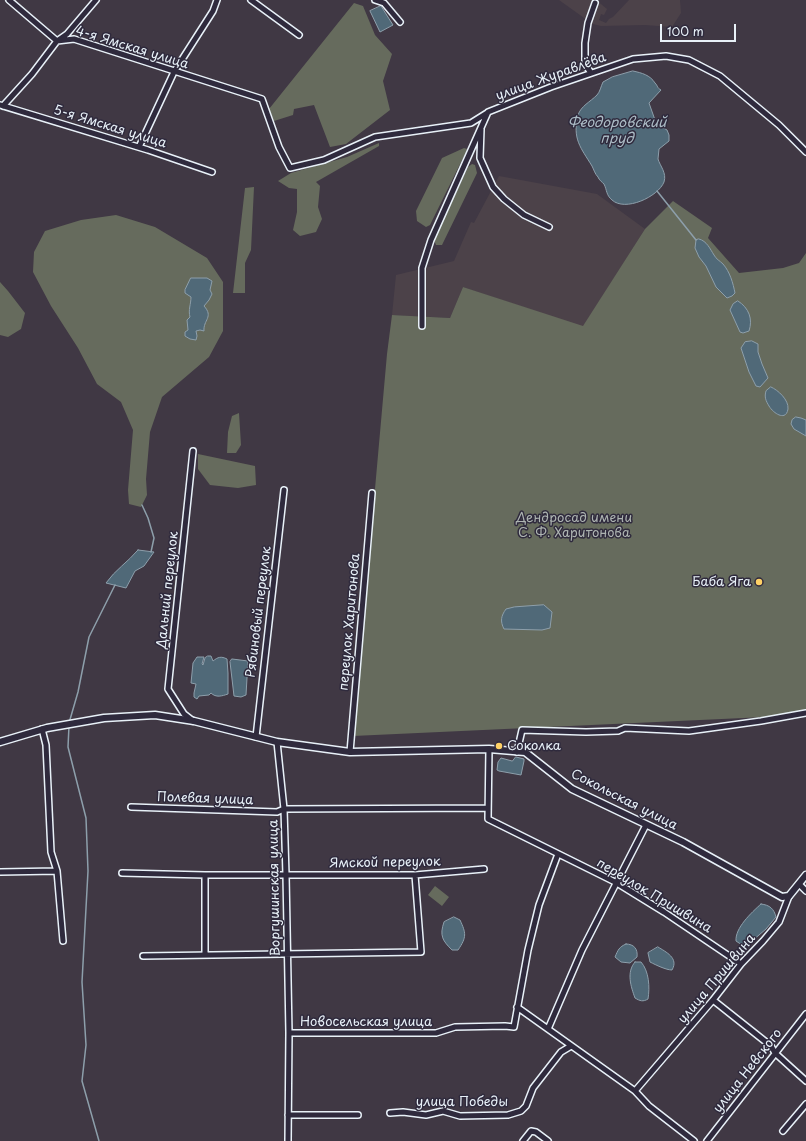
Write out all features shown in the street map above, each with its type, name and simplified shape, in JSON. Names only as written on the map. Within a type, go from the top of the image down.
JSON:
[{"type":"street","name":"4-я Ямская улица","points":[[9,0],[57,41],[74,40],[262,99],[279,148],[290,168],[324,160],[375,137],[471,123],[488,112]]},
{"type":"street","points":[[2,106],[32,74],[57,41],[67,34],[96,0]]},
{"type":"street","points":[[139,147],[174,72],[213,11],[217,0]]},
{"type":"street","points":[[252,0],[299,35]]},
{"type":"street","points":[[375,0],[384,3],[400,22]]},
{"type":"street","points":[[591,73],[585,64],[584,43],[588,23],[595,3]]},
{"type":"street","name":"улица Журавлёва","points":[[422,326],[422,268],[424,259],[488,112],[552,87],[632,59],[666,56],[689,60],[720,76],[779,125],[806,152]]},
{"type":"street","name":"5-я Ямская улица","points":[[2,106],[139,147],[212,172]]},
{"type":"street","points":[[481,126],[480,158],[493,187],[504,199],[524,216],[549,227]]},
{"type":"street","name":"Дальний переулок","points":[[193,451],[168,689],[184,714],[194,721]]},
{"type":"street","name":"Рябиновый переулок","points":[[256,737],[284,490]]},
{"type":"street","name":"переулок Харитонова","points":[[350,752],[372,493]]},
{"type":"street","points":[[517,752],[522,730],[602,732],[618,731],[625,728],[689,731],[806,713]]},
{"type":"street","name":"Сокольская улица","points":[[0,742],[42,730],[104,718],[155,715],[194,721],[278,742],[350,752],[489,748],[524,752],[572,788],[683,842],[782,897],[789,896]]},
{"type":"street","points":[[42,730],[46,745],[51,852],[57,871],[63,941]]},
{"type":"street","name":"Воргушинская улица","points":[[278,742],[284,809],[288,953],[288,1141]]},
{"type":"street","points":[[284,809],[488,808],[489,748]]},
{"type":"street","name":"Полевая улица","points":[[131,807],[277,812],[284,809]]},
{"type":"street","name":"переулок Пришвина","points":[[488,808],[488,819],[617,883],[664,912],[741,964]]},
{"type":"street","points":[[548,1029],[582,950],[646,825]]},
{"type":"street","points":[[558,854],[539,906],[528,950],[517,1007],[636,1091],[649,1106],[694,1141]]},
{"type":"street","name":"Ямской переулок","points":[[122,873],[205,875],[415,875],[484,869]]},
{"type":"street","points":[[0,872],[57,871]]},
{"type":"street","points":[[205,875],[205,954]]},
{"type":"street","points":[[143,956],[421,952],[415,875]]},
{"type":"street","name":"улица Пришвина","points":[[636,1091],[713,1000],[741,964],[779,922],[789,896],[806,875]]},
{"type":"street","points":[[798,884],[806,891]]},
{"type":"street","points":[[713,1000],[771,1046],[775,1053],[806,1081]]},
{"type":"street","name":"Новосельская улица","points":[[289,1033],[436,1033],[455,1027],[514,1027],[517,1007]]},
{"type":"street","name":"улица Невского","points":[[707,1141],[806,1014]]},
{"type":"street","name":"улица Победы","points":[[390,1113],[403,1112],[426,1115],[443,1111],[460,1116],[467,1116],[508,1115],[521,1111],[526,1106],[533,1088],[561,1052],[571,1046]]},
{"type":"street","points":[[783,1131],[806,1104]]},
{"type":"street","points":[[288,1115],[358,1115]]},
{"type":"street","points":[[523,1141],[531,1132],[536,1132],[548,1141]]},
{"type":"shaded area","points":[[559,0],[596,0],[607,9],[604,15],[601,14],[599,20],[606,23],[629,0],[680,0],[681,13],[672,27],[645,25],[601,26],[593,24],[584,28],[587,20]]},
{"type":"shaded area","points":[[499,176],[597,194],[645,229],[583,327],[463,287],[450,318],[392,315],[396,275],[454,261],[471,222],[474,223]]},
{"type":"green space","points":[[354,3],[363,6],[375,35],[392,54],[383,81],[390,110],[346,144],[330,147],[314,105],[294,109],[293,115],[274,121],[269,109]]},
{"type":"green space","points":[[379,143],[379,146],[316,182],[320,186],[318,207],[322,219],[316,232],[300,236],[293,230],[297,212],[297,189],[289,188],[278,181],[291,173],[347,157]]},
{"type":"green space","points":[[464,148],[467,149],[466,152],[430,225],[426,227],[417,221],[416,211],[442,158]]},
{"type":"green space","points":[[472,164],[475,165],[477,173],[442,245],[436,245],[434,240],[468,167]]},
{"type":"green space","points":[[254,187],[251,250],[245,263],[245,293],[233,293],[245,188]]},
{"type":"green space","name":"Дендросад имени С. Ф. Харитонова","points":[[673,201],[712,228],[708,238],[739,273],[783,268],[799,263],[806,253],[806,710],[765,717],[353,736],[387,354],[392,315],[450,318],[463,287],[583,326],[645,229]]},
{"type":"green space","points":[[116,215],[155,227],[207,258],[223,282],[223,331],[209,357],[162,397],[150,432],[146,479],[147,495],[141,507],[129,504],[128,490],[133,430],[121,402],[97,384],[78,348],[51,306],[33,272],[34,252],[45,231],[81,220]]},
{"type":"green space","points":[[0,282],[25,313],[21,329],[8,337],[0,335]]},
{"type":"green space","points":[[239,413],[241,445],[236,453],[227,453],[228,432],[232,416]]},
{"type":"green space","points":[[198,454],[255,466],[256,485],[238,488],[210,485],[198,469]]},
{"type":"green space","points":[[435,886],[449,897],[442,906],[428,895]]},
{"type":"water","points":[[381,6],[393,25],[380,32],[370,11]]},
{"type":"water","name":"Феодоровский пруд","points":[[633,71],[648,76],[661,90],[649,103],[655,120],[660,126],[667,130],[669,141],[659,149],[658,159],[665,176],[661,188],[641,201],[633,204],[625,204],[612,200],[604,184],[596,175],[579,143],[576,123],[579,112],[598,94],[603,82],[612,77]]},
{"type":"water","points":[[699,239],[706,243],[716,258],[728,270],[735,293],[732,296],[727,298],[716,287],[695,248],[696,240]]},
{"type":"water","points":[[191,278],[207,278],[212,281],[210,290],[212,294],[204,306],[207,310],[208,316],[204,331],[196,331],[196,340],[185,336],[185,332],[188,330],[187,320],[190,317],[189,312],[191,297],[185,293],[185,290]]},
{"type":"water","points":[[738,301],[747,310],[751,322],[749,331],[743,333],[740,332],[730,310],[733,304]]},
{"type":"water","points":[[752,341],[758,344],[758,352],[768,378],[760,387],[756,386],[749,372],[741,348],[745,342]]},
{"type":"water","points":[[771,387],[777,390],[787,402],[788,409],[785,415],[782,416],[776,413],[771,409],[767,402],[765,393]]},
{"type":"water","points":[[796,417],[806,420],[806,436],[794,429],[791,424],[792,420]]},
{"type":"water","points":[[138,550],[154,552],[144,566],[135,571],[126,588],[106,583],[113,574]]},
{"type":"water","points":[[544,605],[552,612],[550,628],[542,630],[504,629],[502,619],[506,609]]},
{"type":"water","points":[[211,656],[213,661],[220,657],[227,659],[228,694],[217,696],[211,693],[209,695],[199,696],[197,699],[194,697],[196,684],[191,683],[193,663],[197,657],[204,657],[203,665],[205,658]]},
{"type":"water","points":[[232,659],[248,661],[246,695],[241,697],[234,696],[230,662]]},
{"type":"water","points":[[516,757],[524,759],[521,775],[497,770],[498,762],[501,758],[512,761]]},
{"type":"water","points":[[761,904],[767,905],[771,908],[776,917],[766,929],[745,947],[736,941],[736,936],[744,921]]},
{"type":"water","points":[[454,917],[460,920],[465,935],[458,950],[452,950],[444,941],[442,935],[444,922]]},
{"type":"water","points":[[626,944],[633,946],[637,952],[637,957],[630,963],[621,962],[615,957],[619,949]]},
{"type":"water","points":[[658,947],[668,953],[673,959],[674,966],[672,970],[650,962],[648,953]]},
{"type":"water","points":[[635,962],[641,962],[646,970],[649,984],[649,994],[648,999],[645,1001],[635,998],[631,984],[630,975],[632,966]]},
{"type":"waterway","points":[[657,191],[696,240]]},
{"type":"waterway","points":[[142,505],[154,538],[151,552]]},
{"type":"waterway","points":[[69,723],[78,692],[89,637],[115,585]]},
{"type":"waterway","points":[[69,726],[68,747],[86,818],[88,871],[82,982],[86,1045],[82,1081],[99,1141]]},
{"type":"place","name":"Баба Яга","points":[[759,582]]},
{"type":"place","name":"Соколка","points":[[499,746]]}]
